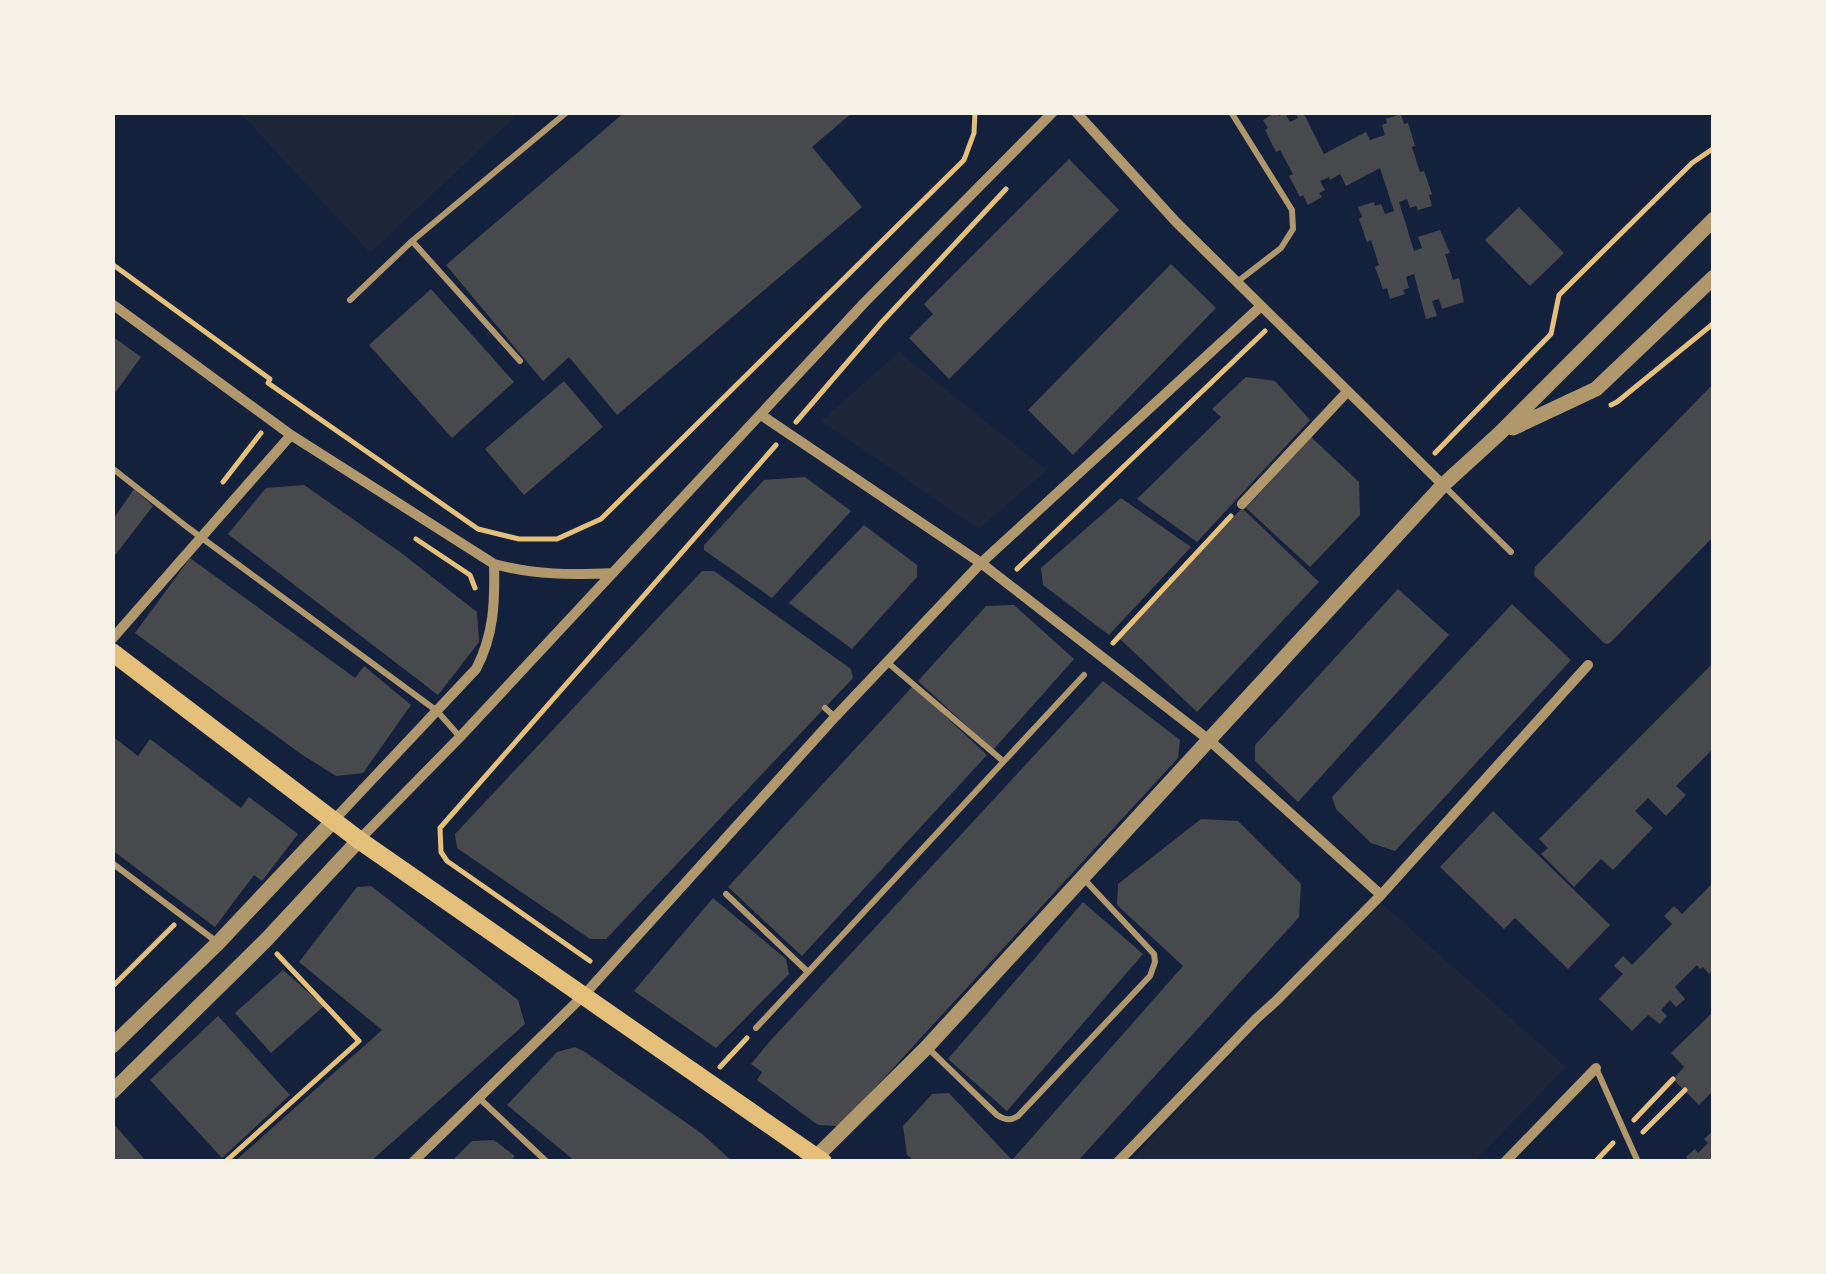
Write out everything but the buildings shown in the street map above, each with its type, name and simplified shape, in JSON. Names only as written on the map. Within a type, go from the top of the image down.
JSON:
[{"type":"main road","points":[[112,652],[358,840],[708,1080],[817,1160]]},
{"type":"street","points":[[112,1092],[266,940],[865,302],[1053,112]]},
{"type":"street","points":[[1076,112],[1176,222],[1443,485]]},
{"type":"street","points":[[817,1160],[926,1047],[1443,485],[1500,434],[1714,219]]},
{"type":"street","points":[[1500,434],[1596,388],[1714,276]]},
{"type":"street","points":[[112,304],[291,435],[494,564],[558,576],[613,573]]},
{"type":"street","points":[[413,1162],[584,995],[835,717],[982,563],[1260,306]]},
{"type":"street","points":[[1242,504],[1347,392]]},
{"type":"street","points":[[761,415],[982,563],[1209,740],[1381,895]]},
{"type":"street","points":[[112,638],[291,435]]},
{"type":"street","points":[[112,1046],[218,943],[476,669],[493,623],[494,564]]},
{"type":"street","points":[[1118,1162],[1381,895],[1588,666]]},
{"type":"street","points":[[1505,1162],[1596,1068]]},
{"type":"lane","points":[[350,300],[412,241],[566,112]]},
{"type":"lane","points":[[1232,112],[1292,210],[1293,229],[1281,248],[1236,282]]},
{"type":"lane","points":[[412,241],[520,360]]},
{"type":"lane","points":[[112,468],[437,711],[460,737]]},
{"type":"lane","points":[[1443,485],[1511,552]]},
{"type":"lane","points":[[887,662],[1003,761]]},
{"type":"lane","points":[[756,1028],[1084,675]]},
{"type":"lane","points":[[825,708],[835,717]]},
{"type":"lane","points":[[112,863],[218,943]]},
{"type":"lane","points":[[926,1047],[997,1115],[1012,1120],[1128,1002],[1150,976],[1154,954],[1082,878]]},
{"type":"lane","points":[[726,894],[808,972]]},
{"type":"lane","points":[[1596,1068],[1638,1162]]},
{"type":"lane","points":[[479,1098],[547,1162]]},
{"type":"path","points":[[112,264],[270,379],[268,383],[478,529],[519,539],[557,539],[601,519],[964,160],[974,133],[974,112]]},
{"type":"path","points":[[1423,466],[1551,334],[1558,296],[1692,164],[1714,148]]},
{"type":"path","points":[[604,972],[447,861],[440,848],[440,828],[882,322],[1012,183]]},
{"type":"path","points":[[1004,581],[1275,321]]},
{"type":"path","points":[[1100,657],[1242,504]]},
{"type":"path","points":[[430,847],[440,848]]},
{"type":"path","points":[[112,988],[183,916]]},
{"type":"path","points":[[225,1162],[358,1042],[266,940]]},
{"type":"path","points":[[708,1080],[756,1028]]},
{"type":"path","points":[[1630,1144],[1685,1090]]},
{"type":"shaded area","points":[[240,113],[519,113],[370,253]]},
{"type":"shaded area","points":[[899,352],[1047,470],[979,529],[821,421]]},
{"type":"shaded area","points":[[1379,901],[1566,1067],[1475,1161],[1130,1161]]}]
